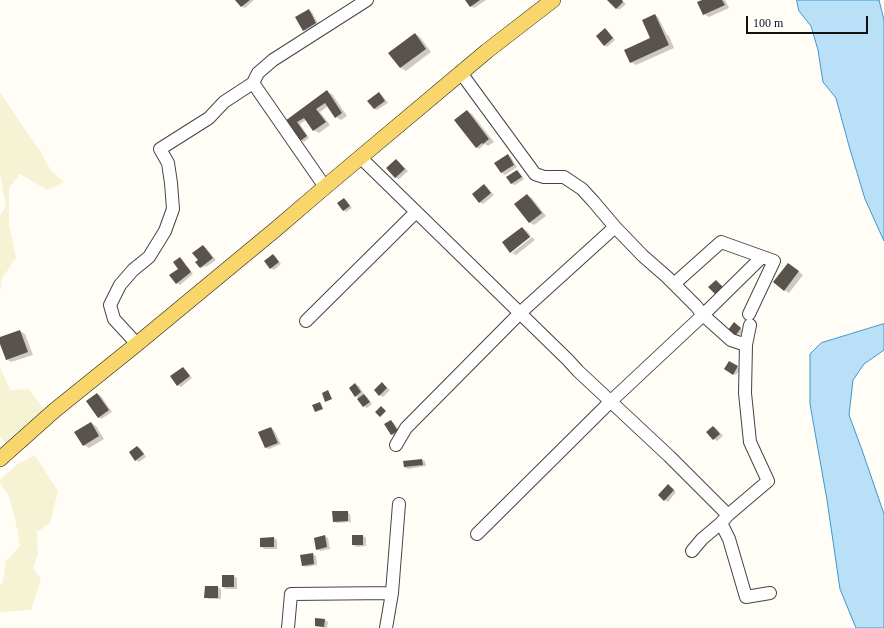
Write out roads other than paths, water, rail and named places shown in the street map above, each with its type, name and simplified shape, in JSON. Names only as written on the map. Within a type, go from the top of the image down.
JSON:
[{"type":"main road","points":[[0,459],[55,410],[276,230],[360,157],[548,2]]},
{"type":"street","points":[[137,344],[114,319],[110,305],[120,285],[133,270],[149,257],[165,231],[173,209],[168,162],[160,149],[209,118],[224,102],[253,82],[258,73],[273,60],[367,0]]},
{"type":"street","points":[[461,73],[535,174],[544,177],[564,177],[582,189],[615,227],[643,256],[667,277],[703,315],[731,340],[746,345]]},
{"type":"street","points":[[253,82],[325,187]]},
{"type":"street","points":[[360,157],[610,402],[669,456],[725,519],[729,539],[746,598],[770,593]]},
{"type":"street","points":[[306,321],[416,212]]},
{"type":"street","points":[[396,445],[406,428],[520,313],[615,227]]},
{"type":"street","points":[[674,284],[721,242],[774,261],[750,319],[746,345],[745,393],[750,442],[768,481],[702,539],[692,551]]},
{"type":"street","points":[[477,534],[610,402],[703,315],[762,257]]},
{"type":"street","points":[[386,628],[392,592],[399,504]]},
{"type":"street","points":[[288,628],[291,594],[392,592]]},
{"type":"water","points":[[797,0],[879,0],[884,20],[884,241],[865,199],[836,98],[823,82],[818,50],[811,26],[799,11]]},
{"type":"water","points":[[884,324],[884,350],[864,364],[853,380],[849,415],[884,514],[884,628],[856,628],[840,589],[827,500],[810,404],[810,354],[821,343]]}]
